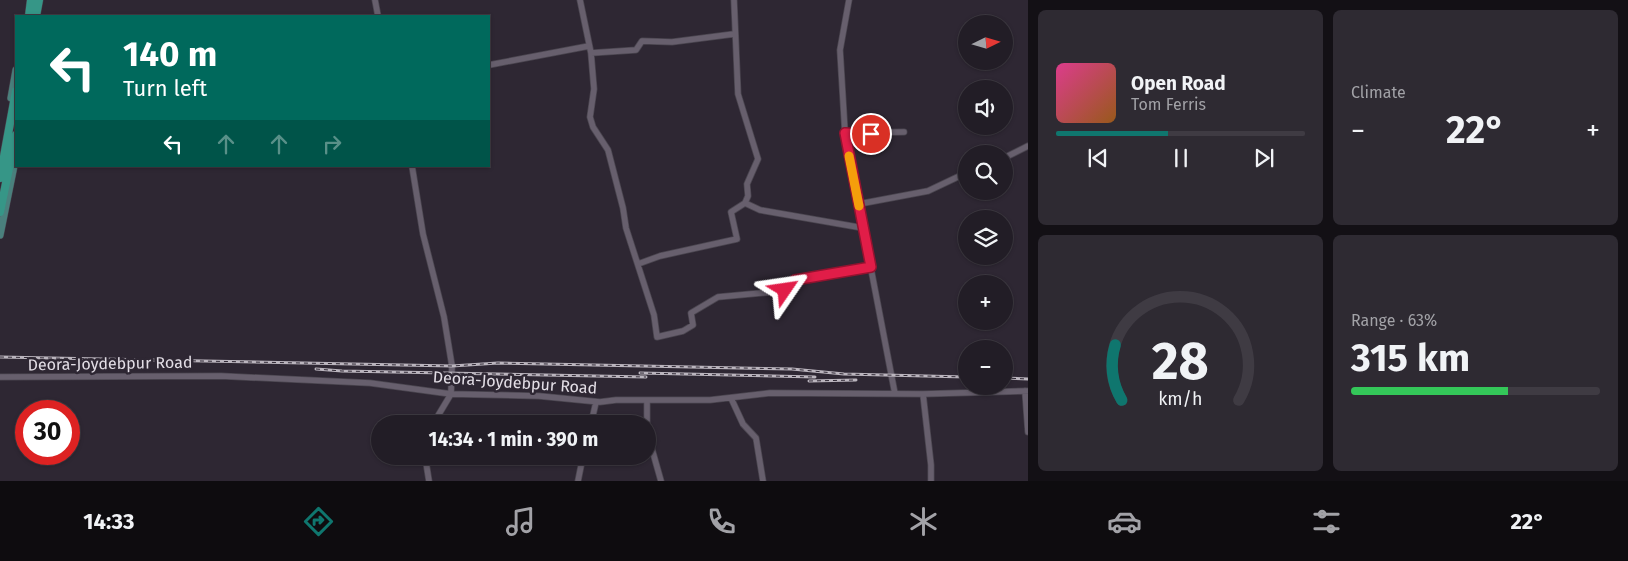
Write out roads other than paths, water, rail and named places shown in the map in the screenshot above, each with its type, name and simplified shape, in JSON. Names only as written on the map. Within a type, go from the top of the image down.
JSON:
[{"type":"highway","points":[[27,15],[30,0]]},
{"type":"highway","points":[[38,15],[40,0]]},
{"type":"highway","points":[[0,178],[15,96]]},
{"type":"highway","points":[[0,212],[15,141]]},
{"type":"main road","points":[[0,157],[15,75]]},
{"type":"main road","points":[[0,235],[15,161]]},
{"type":"street","points":[[375,0],[378,15]]},
{"type":"street","points":[[580,0],[591,53],[594,89],[590,117],[593,127],[608,150],[624,208],[626,228],[654,314],[657,337],[694,325],[691,313],[718,298],[783,291],[795,280],[871,267]]},
{"type":"street","points":[[638,264],[660,256],[735,240],[737,237],[731,212],[746,203],[748,197],[747,184],[758,159],[738,94],[734,0]]},
{"type":"street","points":[[849,0],[840,50],[845,133],[895,394]]},
{"type":"street","points":[[591,53],[636,50],[642,41],[672,42],[734,34]]},
{"type":"street","points":[[490,65],[589,46]]},
{"type":"street","points":[[845,133],[904,132]]},
{"type":"street","points":[[1013,154],[1028,146]]},
{"type":"street","points":[[412,167],[423,234],[444,317],[452,366],[451,394],[438,415]]},
{"type":"street","points":[[859,204],[928,191],[958,177]]},
{"type":"street","points":[[746,203],[760,210],[863,228]]},
{"type":"street","name":"Deora-Joydebpur Road","points":[[0,377],[221,376],[370,383],[451,394],[539,396],[596,402],[731,398],[770,393],[923,394],[1026,391]]},
{"type":"street","points":[[1026,391],[1028,432]]},
{"type":"street","points":[[923,394],[931,481]]},
{"type":"street","points":[[731,398],[743,424],[756,438],[763,481]]},
{"type":"street","points":[[647,400],[647,415]]},
{"type":"street","points":[[593,415],[596,402]]},
{"type":"street","points":[[656,463],[661,481]]},
{"type":"street","points":[[426,465],[429,481]]},
{"type":"street","points":[[578,481],[582,465]]},
{"type":"railway","points":[[0,357],[452,366],[498,363],[792,369],[844,374],[958,377]]},
{"type":"railway","points":[[316,369],[646,377]]},
{"type":"railway","points":[[640,373],[815,377]]},
{"type":"railway","points":[[1013,378],[1028,379]]},
{"type":"railway","points":[[809,381],[856,380]]}]
